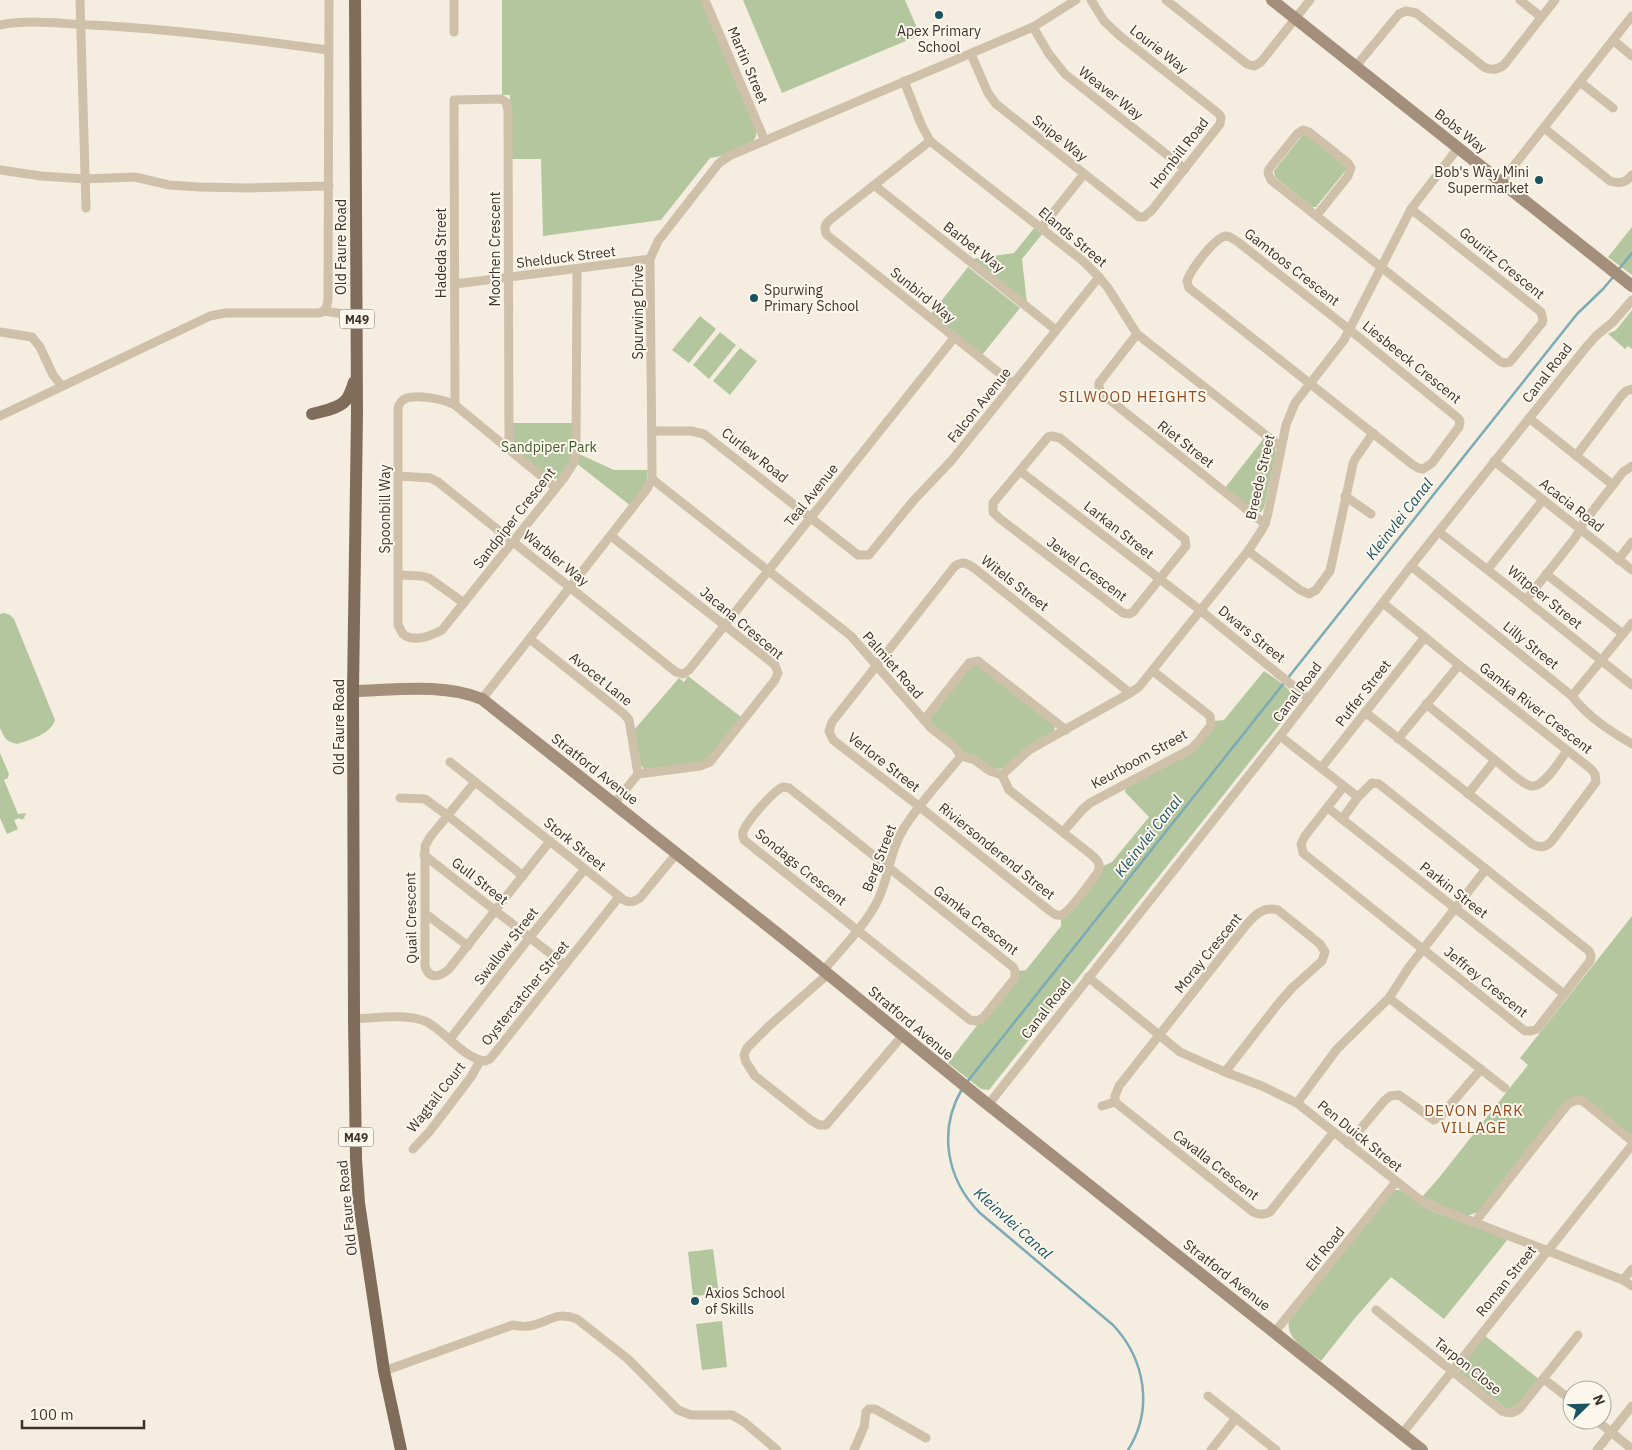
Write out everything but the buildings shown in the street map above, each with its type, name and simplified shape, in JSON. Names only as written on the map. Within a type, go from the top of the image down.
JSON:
[{"type":"main road","name":"Old Faure Road","points":[[355,0],[357,375],[353,691],[356,1159],[359,1203],[384,1371],[401,1450]]},
{"type":"main road","points":[[312,414],[344,403],[357,375]]},
{"type":"street","points":[[80,0],[86,208]]},
{"type":"street","points":[[324,312],[328,300],[328,0]]},
{"type":"street","points":[[454,0],[454,32]]},
{"type":"street","name":"Martin Street","points":[[705,0],[765,141]]},
{"type":"street","name":"Spurwing Drive","points":[[652,480],[650,259],[658,241],[719,163],[731,154],[1033,27],[1076,0]]},
{"type":"street","name":"Lourie Way","points":[[1091,0],[1104,20],[1120,36],[1218,113]]},
{"type":"street","points":[[1166,0],[1250,66],[1261,62],[1310,0]]},
{"type":"street","name":"Bobs Way","points":[[1272,0],[1627,283]]},
{"type":"street","points":[[1520,0],[1541,17]]},
{"type":"street","points":[[1356,66],[1397,16],[1406,11],[1416,13],[1484,67],[1490,70],[1497,69],[1504,65],[1555,0]]},
{"type":"street","points":[[1501,182],[1632,16]]},
{"type":"street","points":[[0,25],[29,21],[130,27],[208,34],[328,50]]},
{"type":"street","name":"Weaver Way","points":[[1033,27],[1049,54],[1064,74],[1184,169]]},
{"type":"street","points":[[1613,40],[1632,56]]},
{"type":"street","name":"Snipe Way","points":[[971,54],[988,93],[996,104],[1139,217],[1144,217],[1152,210]]},
{"type":"street","name":"Elands Street","points":[[904,81],[930,141],[1083,261],[1100,276],[1137,334],[1281,447]]},
{"type":"street","points":[[1580,82],[1613,108]]},
{"type":"street","name":"Moorhen Crescent","points":[[454,100],[498,98],[504,100],[508,106],[509,449]]},
{"type":"street","name":"Hadeda Street","points":[[454,100],[455,405]]},
{"type":"street","name":"Hornbill Road","points":[[1152,210],[1220,124],[1222,120],[1218,113]]},
{"type":"street","points":[[1544,128],[1610,181],[1623,182],[1632,175]]},
{"type":"street","points":[[1317,216],[1348,176],[1351,168],[1348,163],[1309,132],[1303,130],[1297,134],[1269,169],[1269,177],[1275,184],[1381,267]]},
{"type":"street","points":[[874,186],[930,141]]},
{"type":"street","name":"Breede Street","points":[[1002,776],[1029,750],[1139,687],[1248,551],[1265,524],[1286,425],[1295,403],[1350,330],[1411,209],[1458,148]]},
{"type":"street","points":[[0,170],[41,176],[85,179],[135,177],[169,184],[248,188],[329,186]]},
{"type":"street","points":[[1041,228],[1084,174]]},
{"type":"street","name":"Sunbird Way","points":[[874,186],[827,222],[825,229],[827,235],[1013,384]]},
{"type":"street","name":"Barbet Way","points":[[874,186],[1056,330]]},
{"type":"street","name":"Gouritz Crescent","points":[[1381,267],[1501,362],[1507,363],[1514,359],[1542,323],[1543,316],[1538,309],[1411,209]]},
{"type":"street","name":"Gamtoos Crescent","points":[[1310,384],[1193,292],[1186,281],[1192,271],[1220,238],[1224,236],[1230,237],[1350,330]]},
{"type":"street","name":"Shelduck Street","points":[[455,284],[650,259]]},
{"type":"street","name":"Sandpiper Crescent","points":[[398,625],[406,637],[426,638],[442,630],[514,542],[571,468],[576,458],[577,269]]},
{"type":"street","name":"Falcon Avenue","points":[[876,547],[914,500],[952,460],[1100,276]]},
{"type":"street","name":"Canal Road","points":[[983,1101],[1088,977],[1280,736],[1307,697],[1586,346],[1613,322],[1632,300]]},
{"type":"street","points":[[0,416],[210,316],[224,313],[324,312],[356,316]]},
{"type":"street","name":"Liesbeeck Crescent","points":[[1310,384],[1418,468],[1423,469],[1432,463],[1459,427],[1460,421],[1455,415],[1350,330]]},
{"type":"street","points":[[0,332],[32,338],[40,347],[53,375],[62,386]]},
{"type":"street","name":"Riet Street","points":[[1137,334],[1099,383],[1101,393],[1265,524]]},
{"type":"street","name":"Teal Avenue","points":[[689,670],[954,338]]},
{"type":"street","points":[[1576,456],[1622,395],[1632,389]]},
{"type":"street","name":"Spoonbill Way","points":[[398,625],[398,411],[400,403],[408,398],[440,399],[455,405]]},
{"type":"street","points":[[455,405],[556,488]]},
{"type":"street","points":[[1529,418],[1613,485]]},
{"type":"street","name":"Curlew Road","points":[[652,431],[691,431],[704,434],[858,555],[869,555],[876,547]]},
{"type":"street","points":[[1248,551],[1305,594],[1316,590],[1330,571],[1345,496],[1355,459],[1372,433]]},
{"type":"street","name":"Jewel Crescent","points":[[1048,437],[1060,438],[1185,539],[1186,546],[1160,579],[1133,612],[1126,614],[999,518],[993,512],[993,503],[1048,437]]},
{"type":"street","name":"Acacia Road","points":[[1494,461],[1632,570]]},
{"type":"street","points":[[1526,600],[1575,538],[1623,472],[1632,466]]},
{"type":"street","name":"Larkan Street","points":[[1020,471],[1200,610]]},
{"type":"street","name":"Warbler Way","points":[[399,476],[424,477],[434,480],[678,673],[683,674],[689,670]]},
{"type":"street","points":[[482,699],[612,536],[647,490],[652,480]]},
{"type":"street","name":"Palmiet Road","points":[[652,480],[851,636],[930,728],[955,747],[961,756],[975,760],[990,771],[1002,776],[1009,790],[1097,859],[1100,867],[1098,872]]},
{"type":"street","points":[[1345,496],[1371,514]]},
{"type":"street","points":[[1488,570],[1543,500]]},
{"type":"street","name":"Witpeer Street","points":[[1439,532],[1632,685]]},
{"type":"street","name":"Jacana Crescent","points":[[612,536],[775,665],[778,673],[775,680],[707,764],[638,774]]},
{"type":"street","points":[[1618,560],[1632,542]]},
{"type":"street","name":"Witels Street","points":[[876,665],[955,566],[963,563],[974,568],[1130,693]]},
{"type":"street","name":"Lilly Street","points":[[1411,566],[1572,696],[1587,713],[1632,744]]},
{"type":"street","points":[[1546,574],[1623,634]]},
{"type":"street","points":[[399,575],[429,578],[464,604]]},
{"type":"street","points":[[1383,603],[1459,665]]},
{"type":"street","name":"Dwars Street","points":[[1200,610],[1307,697]]},
{"type":"street","points":[[1572,696],[1632,623]]},
{"type":"street","name":"Puffer Street","points":[[1322,767],[1425,637]]},
{"type":"street","name":"Avocet Lane","points":[[530,639],[627,717],[630,724],[638,774]]},
{"type":"street","points":[[924,720],[974,660],[978,661],[1066,730]]},
{"type":"street","name":"Verlore Street","points":[[876,665],[829,726],[830,736],[920,806]]},
{"type":"street","name":"Gamka River Crescent","points":[[1365,712],[1398,739],[1538,848],[1551,842],[1596,782],[1595,774],[1591,769],[1459,665],[1398,739]]},
{"type":"street","name":"Keurboom Street","points":[[1063,832],[1090,803],[1191,749],[1212,724],[1210,716],[1152,671]]},
{"type":"street","name":"Stratford Avenue","points":[[353,691],[439,689],[456,691],[482,699],[1422,1450]]},
{"type":"street","points":[[1426,704],[1524,783],[1531,786],[1538,785],[1544,781],[1567,751]]},
{"type":"street","points":[[1280,736],[1358,797],[1342,819]]},
{"type":"street","name":"Berg Street","points":[[903,1035],[826,1125],[819,1125],[812,1121],[755,1076],[748,1068],[744,1059],[745,1052],[769,1026],[826,972],[857,930],[877,901],[898,838],[920,806],[961,756]]},
{"type":"street","points":[[1468,794],[1495,760]]},
{"type":"street","name":"Stork Street","points":[[450,762],[619,897]]},
{"type":"street","points":[[614,804],[638,774]]},
{"type":"street","name":"Quail Crescent","points":[[475,782],[425,846],[425,966],[426,972],[431,976],[437,977],[443,974],[468,946],[550,841]]},
{"type":"street","name":"Jeffrey Crescent","points":[[1344,786],[1305,836],[1301,844],[1303,853],[1525,1031],[1535,1030],[1541,1025],[1590,961],[1589,951],[1379,784],[1372,784],[1358,797]]},
{"type":"street","name":"Sondags Crescent","points":[[857,930],[748,844],[744,840],[743,831],[777,789],[789,788],[889,868]]},
{"type":"street","points":[[400,798],[425,799],[448,815],[523,876]]},
{"type":"street","name":"Riviersonderend Street","points":[[920,806],[1056,915],[1066,912],[1098,872]]},
{"type":"street","name":"Parkin Street","points":[[1328,808],[1564,994]]},
{"type":"street","points":[[619,897],[635,902],[677,853]]},
{"type":"street","name":"Gull Street","points":[[424,856],[565,965]]},
{"type":"street","name":"Gamka Crescent","points":[[857,930],[973,1021],[979,1021],[983,1018],[1015,978],[1013,967],[889,868]]},
{"type":"street","points":[[1297,1102],[1337,1049],[1389,998],[1409,967],[1486,869]]},
{"type":"street","name":"Swallow Street","points":[[450,1039],[584,870]]},
{"type":"street","name":"Oystercatcher Street","points":[[354,1019],[420,1019],[429,1023],[473,1058],[485,1061],[494,1056],[619,897]]},
{"type":"street","name":"Moray Crescent","points":[[1159,1036],[1258,912],[1269,908],[1278,910],[1320,944],[1326,952],[1325,956],[1278,1004],[1225,1072]]},
{"type":"street","points":[[426,914],[468,946]]},
{"type":"street","name":"Pen Duick Street","points":[[1088,977],[1180,1052],[1297,1102],[1396,1182],[1427,1204],[1623,1280],[1632,1286]]},
{"type":"street","points":[[1389,998],[1505,1088]]},
{"type":"street","points":[[1102,1106],[1115,1102],[1119,1086],[1159,1036]]},
{"type":"street","name":"Wagtail Court","points":[[412,1150],[430,1131],[471,1077],[480,1061]]},
{"type":"street","points":[[1348,1144],[1384,1101],[1395,1094],[1404,1097],[1434,1120],[1440,1117],[1480,1069]]},
{"type":"street","points":[[1475,1222],[1568,1104],[1573,1101],[1583,1102],[1632,1141]]},
{"type":"street","name":"Cavalla Crescent","points":[[1115,1102],[1253,1212],[1259,1214],[1270,1212],[1334,1132]]},
{"type":"street","name":"Roman Street","points":[[1402,1434],[1632,1146]]},
{"type":"street","name":"Elf Road","points":[[1274,1332],[1396,1182]]},
{"type":"street","points":[[1623,1280],[1632,1269]]},
{"type":"street","name":"Tarpon Close","points":[[1376,1310],[1502,1411],[1508,1413],[1520,1408],[1578,1335]]},
{"type":"street","points":[[384,1371],[513,1325],[530,1326],[556,1316],[570,1316],[577,1319],[628,1360],[678,1410],[691,1415],[732,1415],[744,1422],[777,1450]]},
{"type":"street","points":[[1544,1379],[1562,1393]]},
{"type":"street","points":[[1208,1396],[1276,1450]]},
{"type":"street","points":[[1597,1450],[1632,1406]]},
{"type":"street","points":[[854,1450],[864,1427],[866,1412],[869,1409],[875,1409],[926,1438]]},
{"type":"street","points":[[1210,1450],[1236,1418]]},
{"type":"street","points":[[1608,1430],[1632,1449]]},
{"type":"green space","points":[[502,0],[701,0],[756,130],[755,138],[752,142],[731,152],[710,158],[661,220],[543,236],[541,159],[511,159],[510,95],[502,95]]},
{"type":"green space","points":[[743,0],[905,0],[920,35],[782,93]]},
{"type":"green space","points":[[1304,133],[1346,167],[1346,170],[1316,207],[1312,207],[1275,177],[1274,171]]},
{"type":"green space","points":[[1035,227],[1043,233],[1022,259],[1027,303],[972,259],[1014,253]]},
{"type":"green space","points":[[1632,227],[1632,275],[1608,257]]},
{"type":"green space","points":[[968,267],[1020,308],[982,355],[931,314]]},
{"type":"green space","points":[[1632,310],[1632,349],[1628,346],[1625,349],[1608,334],[1616,330]]},
{"type":"green space","points":[[700,316],[716,329],[689,363],[672,350]]},
{"type":"green space","points":[[720,332],[736,345],[709,379],[693,365]]},
{"type":"green space","points":[[740,348],[757,361],[730,395],[713,381]]},
{"type":"green space","name":"Sandpiper Park","points":[[512,423],[574,423],[570,463],[558,479],[550,478],[515,451],[512,446]]},
{"type":"green space","points":[[1264,438],[1275,447],[1276,453],[1264,508],[1261,512],[1256,512],[1225,488]]},
{"type":"green space","points":[[579,454],[614,470],[648,470],[646,484],[631,506],[576,463]]},
{"type":"green space","points":[[4,613],[14,619],[55,720],[45,733],[17,744],[6,739],[0,728],[0,614]]},
{"type":"green space","points":[[977,664],[1055,726],[1054,731],[1024,749],[1005,768],[996,769],[976,760],[955,745],[930,722],[931,717],[971,666]]},
{"type":"green space","points":[[1264,671],[1290,691],[1295,700],[1295,705],[989,1090],[981,1089],[948,1063],[1019,971],[1026,970],[1061,926],[1061,919],[1103,866],[1112,862],[1149,817],[1125,792],[1126,787],[1195,750],[1214,721],[1224,720]]},
{"type":"green space","points":[[688,676],[741,717],[705,762],[644,769],[640,764],[634,730],[679,678],[684,682]]},
{"type":"green space","points":[[0,753],[9,774],[8,778],[4,780],[18,814],[25,813],[26,815],[21,820],[20,818],[14,820],[18,829],[7,834],[0,818]]},
{"type":"green space","points":[[1632,916],[1632,1135],[1576,1098],[1478,1212],[1467,1216],[1422,1197],[1528,1065],[1520,1058]]},
{"type":"green space","points":[[1395,1190],[1400,1190],[1432,1211],[1508,1239],[1444,1319],[1391,1277],[1321,1361],[1294,1339],[1289,1327],[1289,1321]]},
{"type":"green space","points":[[713,1249],[719,1294],[693,1296],[688,1252]]},
{"type":"green space","points":[[722,1321],[727,1367],[702,1370],[696,1324]]},
{"type":"green space","points":[[1484,1335],[1540,1380],[1518,1406],[1507,1409],[1460,1373],[1459,1368]]},
{"type":"waterway","name":"Kleinvlei Canal","points":[[1619,269],[1632,253]]},
{"type":"waterway","name":"Kleinvlei Canal","points":[[967,1082],[1577,314],[1614,276]]},
{"type":"waterway","name":"Kleinvlei Canal","points":[[962,1089],[954,1105],[948,1137],[949,1154],[953,1170],[968,1200],[980,1213],[1113,1325],[1133,1353],[1139,1369],[1143,1401],[1141,1418],[1128,1450]]},
{"type":"place","name":"Apex Primary School","points":[[939,15]]},
{"type":"place","name":"Bob's Way Mini Supermarket","points":[[1539,180]]},
{"type":"place","name":"Spurwing Primary School","points":[[754,298]]},
{"type":"place","name":"Axios School of Skills","points":[[695,1301]]},
{"type":"district","name":"SILWOOD HEIGHTS","points":[[1133,396]]},
{"type":"district","name":"DEVON PARK VILLAGE","points":[[1474,1118]]}]
